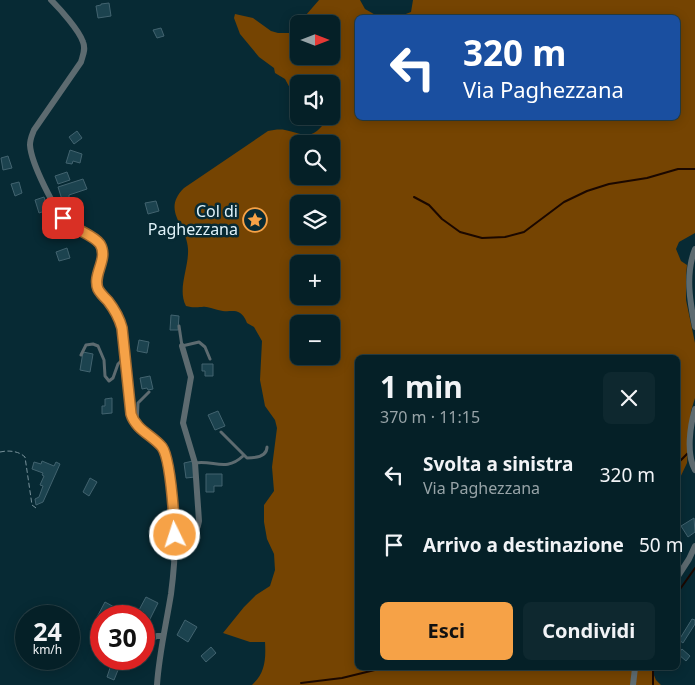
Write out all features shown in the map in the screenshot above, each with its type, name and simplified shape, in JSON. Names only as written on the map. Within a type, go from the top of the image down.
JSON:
[{"type":"street","points":[[51,0],[68,19],[83,41],[84,49],[81,62],[30,138],[32,159],[63,218],[73,228],[85,233],[100,244],[104,254],[97,280],[98,290],[118,315],[122,328],[131,414],[137,426],[160,446],[164,452],[171,485],[176,546],[171,596],[163,636],[157,685]]},
{"type":"street","points":[[695,249],[689,275],[691,310],[695,327]]},
{"type":"street","points":[[176,546],[195,534],[198,528],[195,463],[184,428],[184,416],[191,377],[182,346]]},
{"type":"street","points":[[695,409],[691,435],[691,460],[695,470]]},
{"type":"street","points":[[680,573],[695,546]]},
{"type":"street","points":[[155,637],[163,636]]},
{"type":"street","points":[[633,685],[635,670]]},
{"type":"lane","points":[[179,326],[182,346],[199,342],[207,350],[210,359]]},
{"type":"lane","points":[[81,355],[86,345],[93,344],[98,346],[104,360],[105,376],[109,381],[113,378],[118,364],[125,358]]},
{"type":"lane","points":[[137,426],[138,403],[149,392]]},
{"type":"lane","points":[[220,432],[244,456],[259,457],[265,453],[267,447]]},
{"type":"lane","points":[[195,463],[201,462],[221,466],[238,461],[244,456]]},
{"type":"path","points":[[0,452],[12,451],[23,454],[25,457],[32,505],[36,508]]},
{"type":"shaded area","points":[[319,0],[360,0],[365,9],[376,15],[355,15],[355,120],[680,120],[680,15],[403,15],[411,12],[413,0],[695,0],[695,233],[679,242],[676,249],[681,261],[687,265],[686,300],[695,343],[695,398],[691,411],[687,463],[680,478],[680,355],[355,355],[355,670],[652,670],[656,680],[661,685],[252,685],[260,676],[264,666],[265,642],[250,642],[223,633],[256,595],[270,586],[275,570],[274,554],[267,539],[264,522],[264,505],[274,491],[272,467],[277,428],[275,420],[265,406],[260,380],[262,341],[254,327],[247,323],[241,314],[235,311],[186,306],[183,286],[188,249],[187,240],[177,218],[175,204],[184,188],[268,131],[276,130],[305,135],[290,135],[290,185],[340,185],[340,135],[309,135],[317,131],[322,125],[340,125],[340,75],[290,75],[290,88],[285,79],[275,73],[274,68],[259,57],[240,34],[234,18],[235,14],[253,18],[271,31],[290,33],[290,65],[340,65],[340,15],[306,15]]},
{"type":"building","points":[[109,3],[111,16],[98,18],[96,6]]},
{"type":"building","points":[[161,28],[164,36],[157,38],[153,30]]},
{"type":"building","points":[[77,131],[82,138],[74,144],[69,137]]},
{"type":"building","points":[[70,150],[82,154],[80,163],[73,161],[72,164],[66,163]]},
{"type":"building","points":[[8,156],[12,168],[3,170],[1,158]]},
{"type":"building","points":[[67,172],[70,180],[58,184],[55,176]]},
{"type":"building","points":[[83,179],[87,189],[69,195],[69,199],[67,199],[73,211],[79,209],[83,217],[73,223],[64,206],[58,187]]},
{"type":"building","points":[[19,182],[22,193],[15,196],[11,184]]},
{"type":"building","points":[[44,197],[48,210],[39,213],[35,200]]},
{"type":"building","points":[[156,201],[159,211],[148,214],[145,203]]},
{"type":"building","points":[[67,248],[70,258],[59,261],[56,252]]},
{"type":"building","points":[[171,315],[179,316],[178,330],[170,330]]},
{"type":"building","points":[[139,340],[149,342],[147,353],[137,351]]},
{"type":"building","points":[[83,352],[93,354],[90,372],[80,370]]},
{"type":"building","points":[[202,364],[213,364],[213,376],[205,376],[205,371],[202,371]]},
{"type":"building","points":[[150,376],[153,389],[142,389],[140,378]]},
{"type":"building","points":[[112,398],[112,413],[102,414],[102,406],[105,406],[105,399]]},
{"type":"building","points":[[218,411],[225,426],[215,430],[208,415]]},
{"type":"building","points":[[42,461],[54,466],[56,462],[60,464],[43,502],[36,505],[35,499],[39,497],[43,486],[40,485],[44,476],[42,475],[43,473],[32,469],[34,462],[41,464]]},
{"type":"building","points":[[193,461],[195,477],[186,478],[184,463]]},
{"type":"building","points":[[206,474],[222,474],[222,486],[214,486],[214,492],[206,492]]},
{"type":"building","points":[[90,478],[97,482],[89,496],[83,492]]},
{"type":"building","points":[[694,518],[695,532],[688,537],[681,526]]},
{"type":"building","points":[[146,597],[158,603],[155,609],[155,605],[142,605]]},
{"type":"building","points":[[692,619],[695,620],[695,624],[683,643],[680,638]]},
{"type":"building","points":[[185,620],[197,627],[188,642],[177,635]]},
{"type":"building","points":[[211,647],[216,653],[206,662],[201,656]]},
{"type":"building","points":[[682,649],[690,656],[686,661],[680,656]]},
{"type":"building","points":[[109,670],[118,670],[114,680],[107,677]]},
{"type":"waterway","points":[[414,197],[429,205],[442,219],[460,232],[482,238],[505,237],[524,232],[564,202],[587,191],[609,184],[647,178],[678,169],[695,169]]},
{"type":"waterway","points":[[680,461],[688,453]]},
{"type":"waterway","points":[[680,589],[695,568]]},
{"type":"waterway","points":[[301,683],[342,678],[375,670]]},
{"type":"waterway","points":[[653,670],[653,685]]},
{"type":"place","name":"Col di Paghezzana","points":[[255,220]]},
{"type":"route","points":[[63,218],[73,228],[85,233],[100,244],[104,254],[97,280],[98,290],[114,308],[122,328],[131,414],[134,422],[164,452],[171,485],[175,535]]}]
